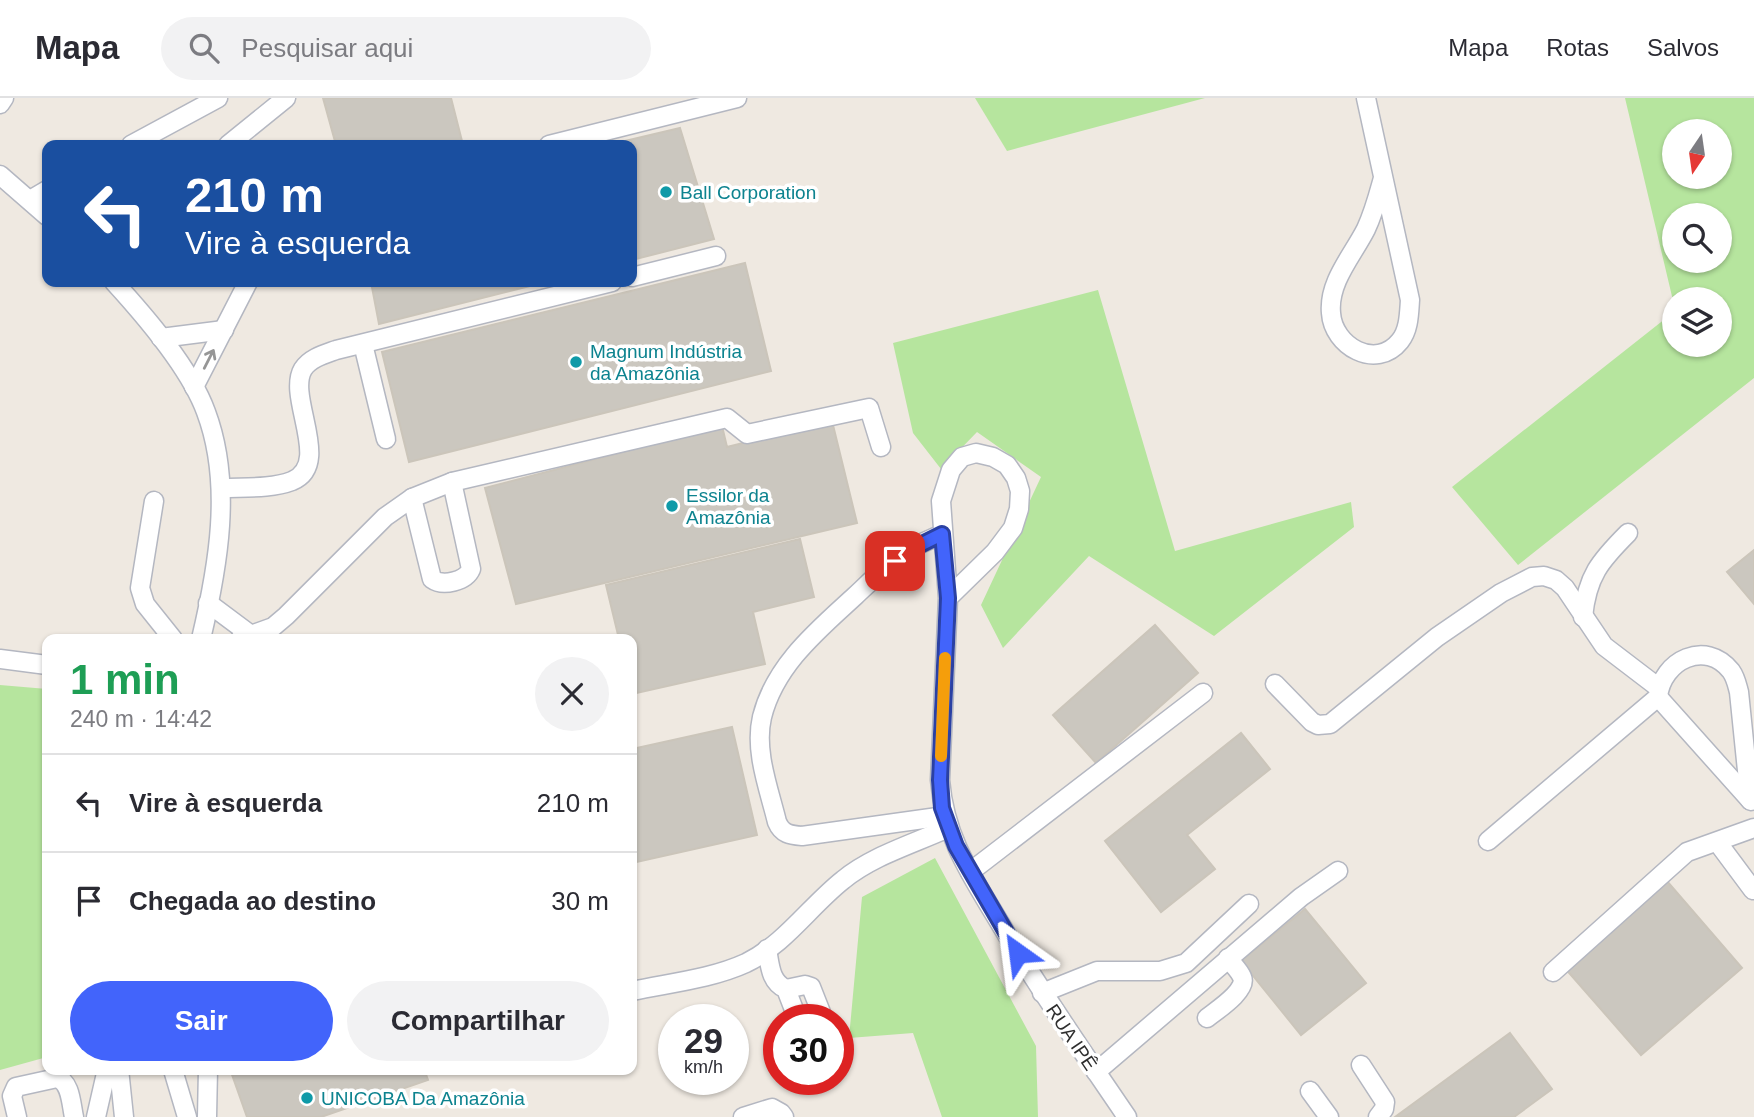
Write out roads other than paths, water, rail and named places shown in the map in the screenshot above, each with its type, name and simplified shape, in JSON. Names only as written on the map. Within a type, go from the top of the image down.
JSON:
[{"type":"street","points":[[0,104],[4,98]]},
{"type":"street","points":[[140,140],[218,98]]},
{"type":"street","points":[[234,140],[286,98]]},
{"type":"street","points":[[568,140],[737,98]]},
{"type":"street","points":[[1366,98],[1410,300],[1408,323],[1402,340],[1390,351],[1377,355],[1360,352],[1345,344],[1334,330],[1330,311],[1342,270],[1365,231],[1383,178]]},
{"type":"street","points":[[0,175],[42,211]]},
{"type":"street","points":[[30,200],[42,193]]},
{"type":"street","points":[[637,276],[716,256]]},
{"type":"street","points":[[118,287],[162,338],[194,387],[206,413],[222,488],[216,557],[202,634]]},
{"type":"street","points":[[194,387],[245,287]]},
{"type":"street","points":[[222,488],[268,486],[292,481],[307,467],[310,455],[300,387],[301,372],[318,357],[592,287]]},
{"type":"street","points":[[162,338],[223,330]]},
{"type":"street","points":[[363,344],[386,439]]},
{"type":"street","points":[[254,634],[273,627],[286,616],[385,517],[412,498],[452,482],[727,418],[747,434],[869,408],[881,447]]},
{"type":"street","name":"RUA IPÊ","points":[[948,598],[995,552],[1013,528],[1019,509],[1020,491],[1016,478],[1007,465],[993,457],[976,453],[962,457],[951,470],[942,501],[948,598],[940,780],[946,822],[970,872],[1042,993],[1127,1117]]},
{"type":"street","points":[[412,498],[432,579],[441,584],[463,579],[471,569],[452,482]]},
{"type":"street","points":[[154,501],[140,588],[145,604],[169,634]]},
{"type":"street","points":[[1583,617],[1586,595],[1596,569],[1628,533]]},
{"type":"street","points":[[942,534],[908,551],[814,633],[786,665],[770,694],[762,718],[760,738],[762,760],[777,822],[785,833],[803,836],[946,822]]},
{"type":"street","points":[[1275,684],[1312,722],[1324,726],[1330,724],[1437,637],[1521,581],[1544,576],[1556,580],[1565,588],[1604,646],[1658,693],[1752,802]]},
{"type":"street","points":[[208,603],[243,634]]},
{"type":"street","points":[[1488,841],[1658,693],[1669,668],[1694,656],[1710,656],[1730,669],[1735,677],[1752,802]]},
{"type":"street","points":[[0,659],[42,664]]},
{"type":"street","points":[[970,872],[1203,693]]},
{"type":"street","points":[[637,990],[746,963],[778,942],[844,878],[946,822]]},
{"type":"street","points":[[1553,972],[1687,852],[1754,828]]},
{"type":"street","points":[[1718,843],[1753,890]]},
{"type":"street","points":[[1096,1072],[1301,897],[1338,871]]},
{"type":"street","points":[[1042,993],[1097,971],[1160,971],[1186,963],[1249,904]]},
{"type":"street","points":[[767,949],[776,984],[786,989],[805,985],[811,987],[818,1004]]},
{"type":"street","points":[[1207,1018],[1242,987],[1242,976],[1228,958]]},
{"type":"street","points":[[786,989],[792,1004]]},
{"type":"street","points":[[1360,1065],[1385,1102],[1378,1117]]},
{"type":"street","points":[[96,1117],[106,1075]]},
{"type":"street","points":[[120,1075],[124,1117]]},
{"type":"street","points":[[174,1075],[187,1117]]},
{"type":"street","points":[[207,1117],[208,1075]]},
{"type":"street","points":[[17,1117],[12,1096],[16,1087],[57,1078],[66,1084],[74,1117]]},
{"type":"street","points":[[1310,1091],[1329,1117]]},
{"type":"street","points":[[743,1117],[772,1108],[784,1117]]},
{"type":"place","name":"Ball Corporation","points":[[666,192]]},
{"type":"place","name":"Magnum Indústria da Amazônia","points":[[576,362]]},
{"type":"place","name":"Essilor da Amazônia","points":[[672,506]]},
{"type":"place","name":"UNICOBA Da Amazônia","points":[[307,1098]]}]
